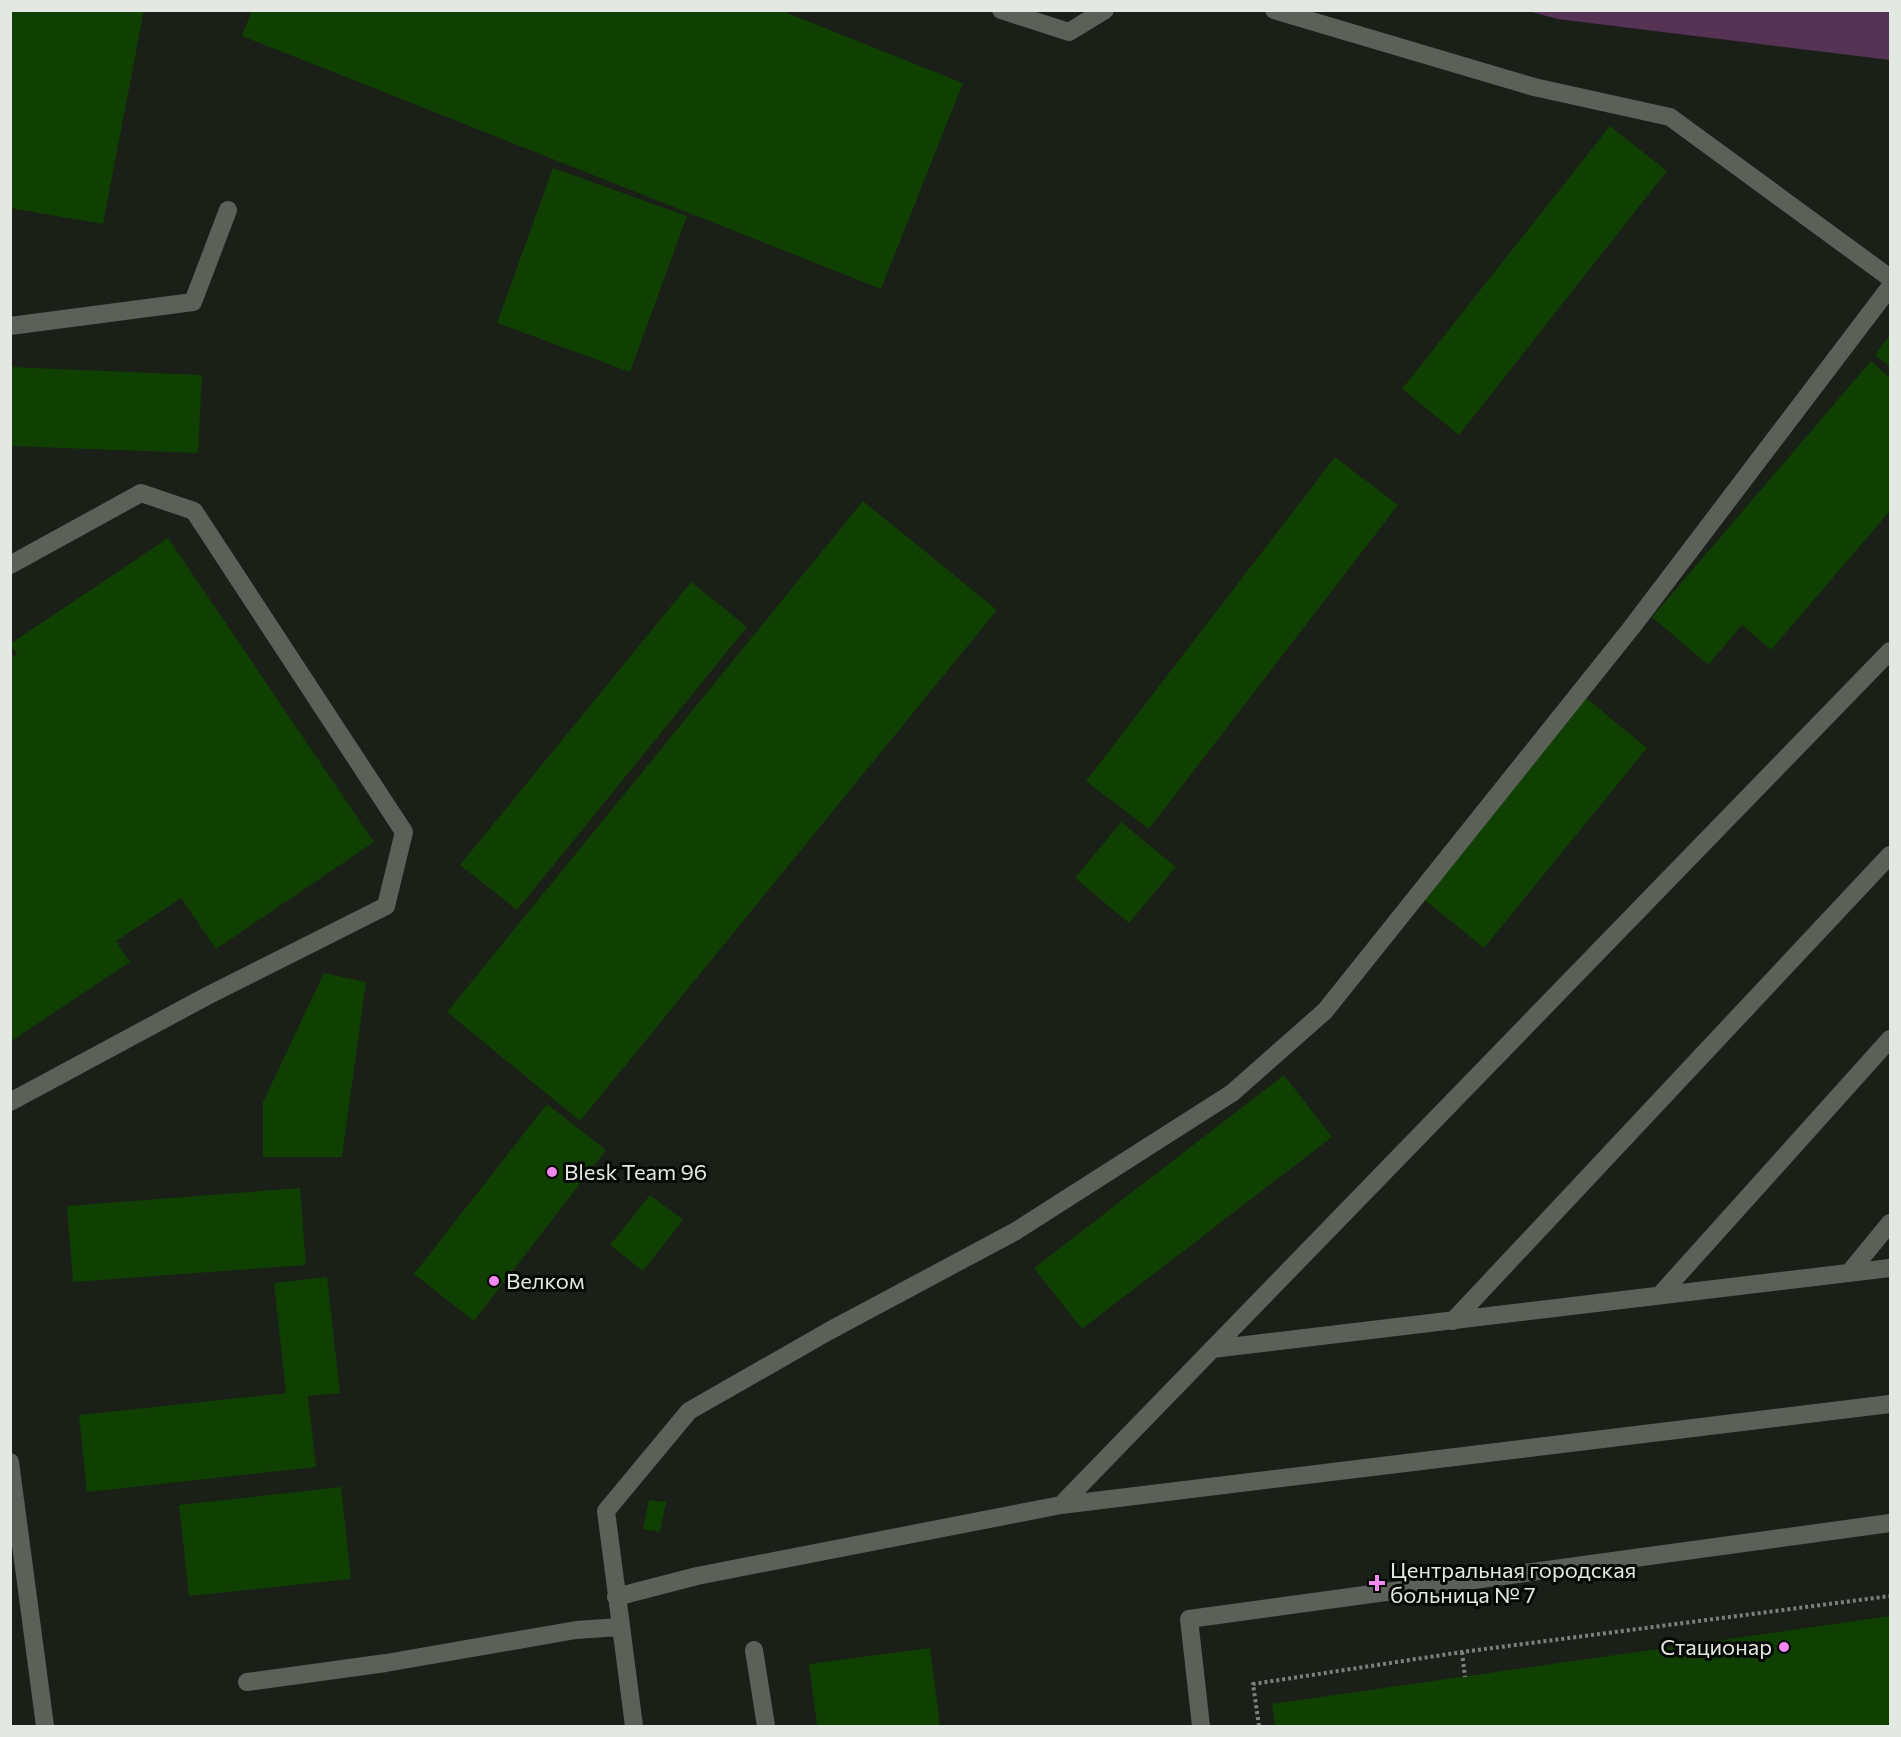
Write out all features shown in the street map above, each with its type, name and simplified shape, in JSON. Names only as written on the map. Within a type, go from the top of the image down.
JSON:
[{"type":"lane","points":[[1000,10],[1069,32],[1105,10]]},
{"type":"lane","points":[[1274,10],[1534,87],[1670,117],[1890,278]]},
{"type":"lane","points":[[10,326],[193,302],[228,210]]},
{"type":"lane","points":[[634,1726],[606,1511],[688,1411],[829,1331],[1016,1231],[1232,1093],[1325,1011],[1632,627],[1890,287]]},
{"type":"lane","points":[[10,564],[141,493],[194,511],[404,832],[386,906],[207,996],[10,1102]]},
{"type":"lane","points":[[1061,1505],[1890,651]]},
{"type":"lane","points":[[1453,1321],[1890,855]]},
{"type":"lane","points":[[1660,1295],[1890,1040]]},
{"type":"lane","points":[[1849,1273],[1890,1223]]},
{"type":"lane","points":[[1212,1349],[1890,1268]]},
{"type":"lane","points":[[616,1597],[697,1576],[1061,1505],[1890,1404]]},
{"type":"lane","points":[[10,1462],[45,1726]]},
{"type":"lane","points":[[1201,1726],[1189,1619],[1890,1523]]},
{"type":"lane","points":[[246,1682],[386,1663],[576,1630],[620,1627]]},
{"type":"lane","points":[[754,1650],[766,1726]]},
{"type":"path","points":[[1259,1726],[1253,1684],[1462,1653],[1890,1596]]},
{"type":"path","points":[[1462,1653],[1466,1677]]},
{"type":"shaded area","points":[[1528,11],[1890,11],[1890,60],[1558,19]]},
{"type":"building","points":[[10,10],[144,10],[103,224],[10,208]]},
{"type":"building","points":[[252,10],[780,10],[963,83],[881,289],[242,36]]},
{"type":"building","points":[[1610,126],[1667,171],[1459,435],[1402,389]]},
{"type":"building","points":[[553,168],[687,216],[630,372],[497,323]]},
{"type":"building","points":[[1890,335],[1890,367],[1875,355]]},
{"type":"building","points":[[1871,361],[1890,378],[1890,511],[1771,650],[1742,625],[1708,665],[1652,617]]},
{"type":"building","points":[[10,367],[202,375],[198,453],[10,446]]},
{"type":"building","points":[[1335,457],[1398,505],[1149,829],[1086,781]]},
{"type":"building","points":[[863,501],[997,610],[580,1121],[447,1012]]},
{"type":"building","points":[[168,538],[374,842],[216,949],[181,898],[116,941],[130,962],[10,1042],[10,659],[17,654],[10,644]]},
{"type":"building","points":[[691,582],[747,627],[517,910],[460,865]]},
{"type":"building","points":[[1585,697],[1647,748],[1484,948],[1421,897]]},
{"type":"building","points":[[1121,822],[1176,867],[1129,923],[1075,878]]},
{"type":"building","points":[[324,973],[366,982],[342,1157],[263,1157],[263,1102]]},
{"type":"building","points":[[1284,1075],[1332,1137],[1082,1329],[1034,1268]]},
{"type":"building","points":[[547,1104],[606,1150],[474,1321],[414,1274]]},
{"type":"building","points":[[300,1188],[306,1265],[73,1282],[67,1206]]},
{"type":"building","points":[[650,1195],[683,1220],[643,1271],[610,1245]]},
{"type":"building","points":[[327,1277],[340,1393],[308,1396],[316,1467],[87,1492],[79,1415],[286,1393],[274,1283]]},
{"type":"building","points":[[341,1487],[351,1579],[189,1596],[179,1505]]},
{"type":"building","points":[[649,1500],[666,1502],[660,1532],[643,1529]]},
{"type":"building","name":"Стационар","points":[[1890,1616],[1890,1726],[1275,1726],[1272,1704]]},
{"type":"building","points":[[930,1648],[940,1726],[817,1726],[809,1664]]},
{"type":"place","name":"Blesk Team 96","points":[[552,1172]]},
{"type":"place","name":"Велком","points":[[494,1281]]},
{"type":"place","name":"Центральная городская больница № 7","points":[[1377,1583]]},
{"type":"place","name":"Стационар","points":[[1784,1647]]}]
